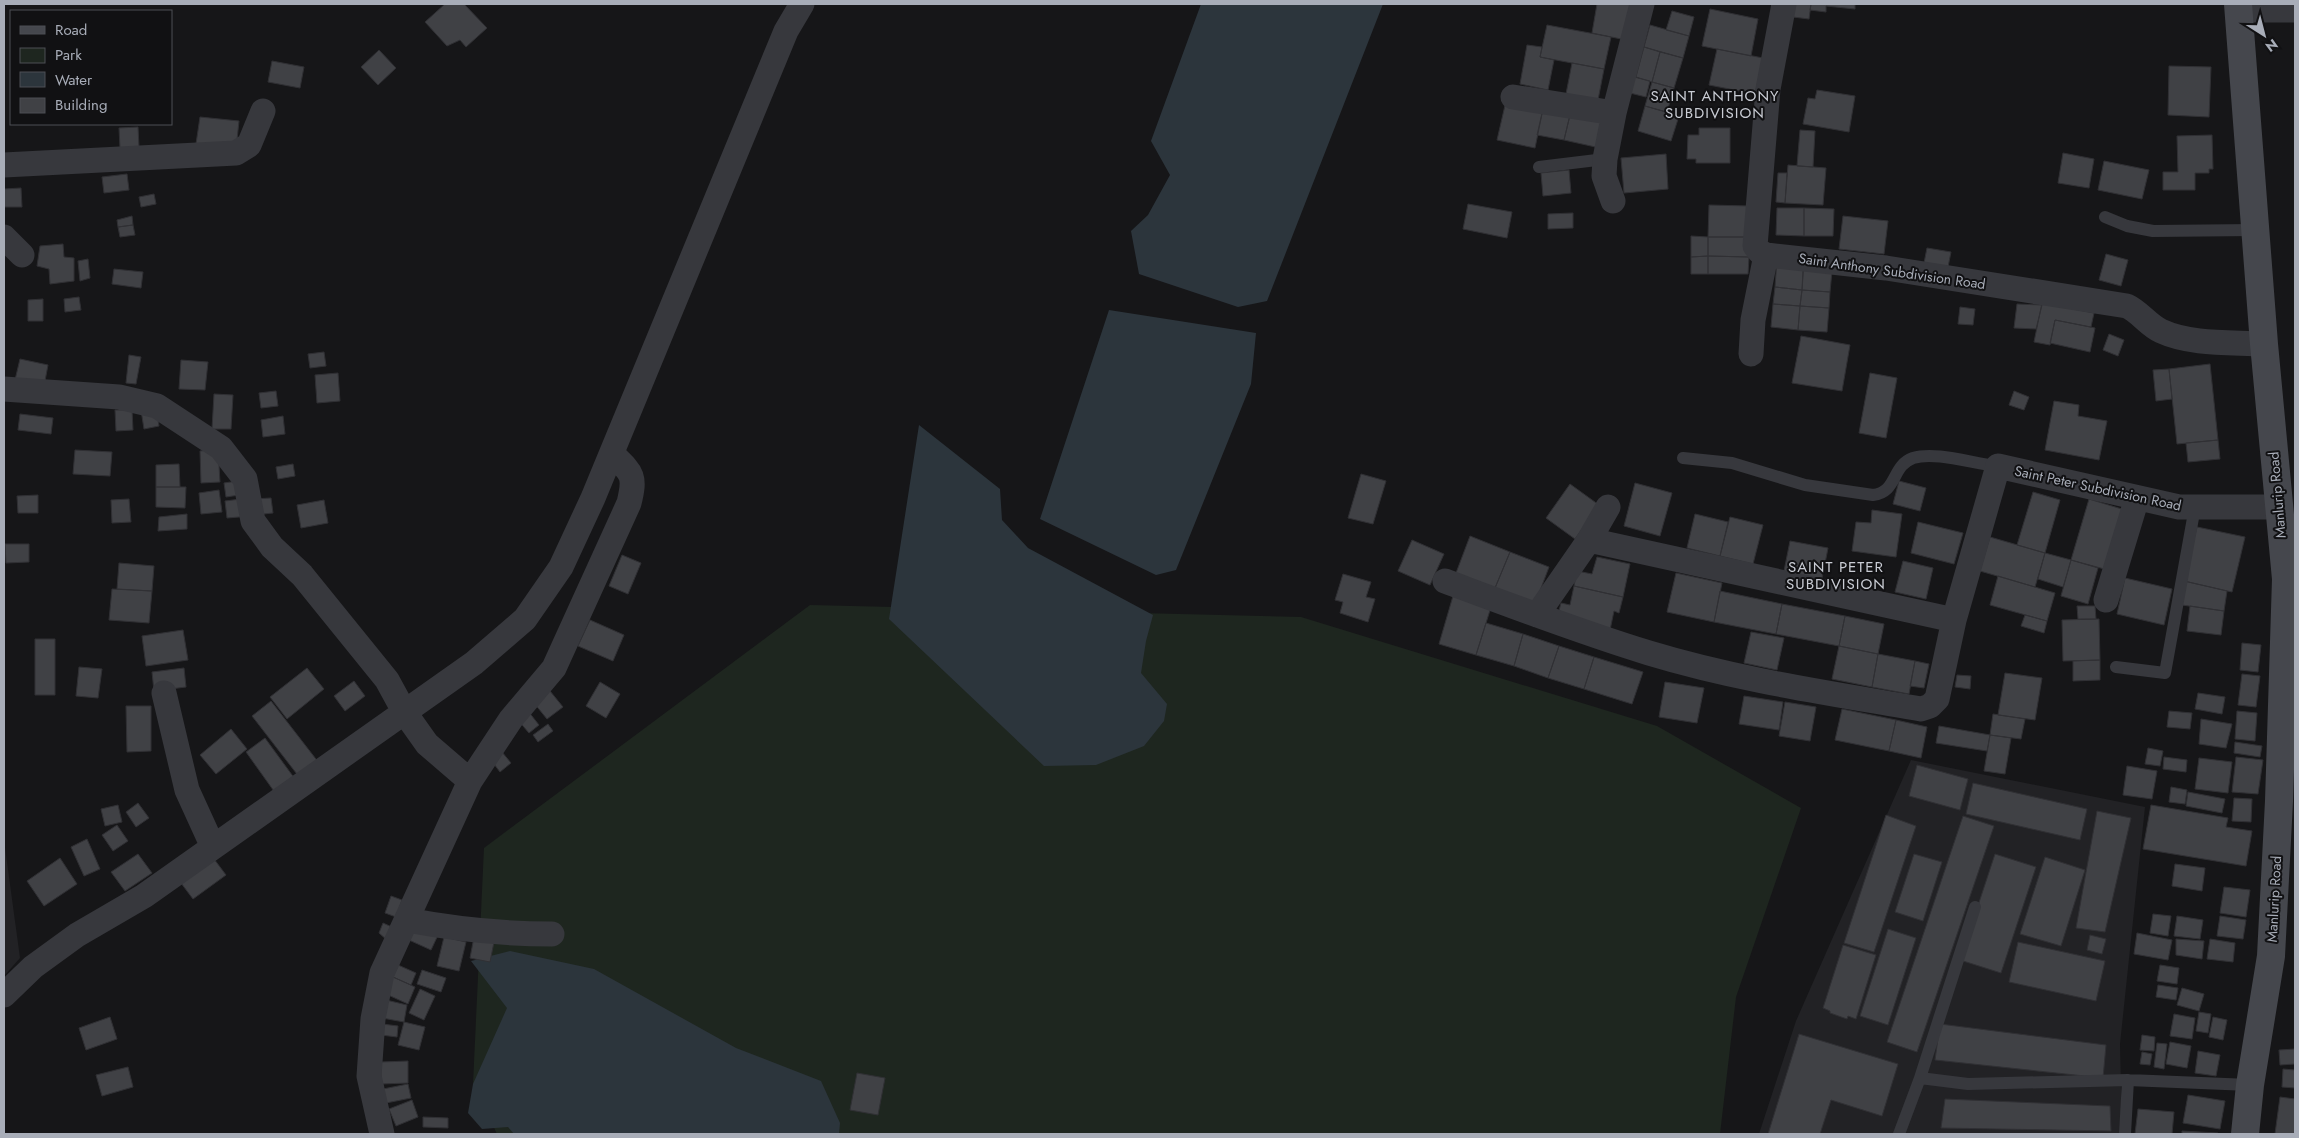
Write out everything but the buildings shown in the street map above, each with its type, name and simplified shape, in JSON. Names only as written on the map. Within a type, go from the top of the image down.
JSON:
[{"type":"main road","name":"Manlurip Road","points":[[2238,7],[2278,507],[2290,567],[2287,822],[2244,1134]]},
{"type":"street","points":[[4,995],[32,967],[77,935],[144,896],[405,713],[474,663],[525,619],[561,567],[612,454],[786,31],[802,4]]},
{"type":"street","points":[[1613,201],[1604,176],[1605,159],[1614,113],[1642,4]]},
{"type":"street","points":[[1751,354],[1753,320],[1766,255],[1760,252],[1756,246],[1768,88],[1784,4]]},
{"type":"street","points":[[2238,7],[2295,10]]},
{"type":"street","points":[[1513,97],[1614,113]]},
{"type":"street","points":[[4,165],[236,153],[249,145],[263,111]]},
{"type":"street","points":[[4,237],[22,255]]},
{"type":"street","name":"Saint Anthony Subdivision Road","points":[[1766,255],[1886,268],[2127,306],[2135,309],[2160,330],[2180,338],[2264,344]]},
{"type":"street","points":[[4,388],[119,397],[156,406],[221,448],[245,479],[253,521],[272,547],[302,575],[387,680],[405,713],[427,744],[470,782]]},
{"type":"street","points":[[382,1134],[369,1076],[373,1020],[382,972],[470,782],[511,719],[554,668],[629,502],[634,483],[626,467],[612,454]]},
{"type":"street","name":"Saint Peter Subdivision Road","points":[[1537,615],[1650,653],[1761,682],[1921,709],[1930,706],[1937,699],[1954,620],[1998,466],[2179,507],[2278,507]]},
{"type":"street","points":[[2106,600],[2137,498]]},
{"type":"street","points":[[1445,580],[1537,615],[1589,540],[1608,507]]},
{"type":"street","points":[[1589,540],[1954,620]]},
{"type":"street","points":[[164,693],[188,790],[213,847]]},
{"type":"street","points":[[406,920],[455,929],[518,934],[552,934]]},
{"type":"lane","points":[[1539,167],[1605,159]]},
{"type":"lane","points":[[2105,216],[2127,226],[2153,231],[2255,230]]},
{"type":"lane","points":[[1683,458],[1732,463],[1805,485],[1873,495],[1881,494],[1889,489],[1896,472],[1913,458],[1928,456],[1998,466]]},
{"type":"lane","points":[[2116,667],[2165,673],[2195,507]]},
{"type":"lane","points":[[1899,1134],[1920,1078],[1975,907]]},
{"type":"lane","points":[[1920,1078],[1968,1084],[2128,1080],[2250,1085]]},
{"type":"lane","points":[[2125,1134],[2128,1080]]},
{"type":"shaded area","points":[[1911,760],[2145,807],[2120,1044],[2122,1134],[1759,1134],[1796,1021]]},
{"type":"shaded area","points":[[4,840],[20,958],[4,976]]},
{"type":"green space","points":[[810,605],[1301,617],[1657,726],[1801,808],[1736,997],[1720,1134],[497,1134],[473,1084],[484,848]]},
{"type":"water","points":[[1201,4],[1383,4],[1267,301],[1238,307],[1139,274],[1131,231],[1148,215],[1170,175],[1151,141]]},
{"type":"water","points":[[1109,310],[1256,333],[1251,384],[1176,570],[1156,575],[1040,519]]},
{"type":"water","points":[[919,425],[1000,489],[1002,520],[1028,548],[1153,615],[1146,641],[1141,673],[1167,704],[1164,721],[1144,746],[1096,765],[1044,766],[889,619]]},
{"type":"water","points":[[510,951],[594,969],[736,1048],[821,1081],[840,1123],[839,1134],[514,1134],[508,1127],[482,1129],[468,1113],[473,1084],[507,1008],[471,961]]},
{"type":"district","name":"SAINT ANTHONY SUBDIVISION","points":[[1715,104]]},
{"type":"district","name":"SAINT PETER SUBDIVISION","points":[[1836,576]]}]
